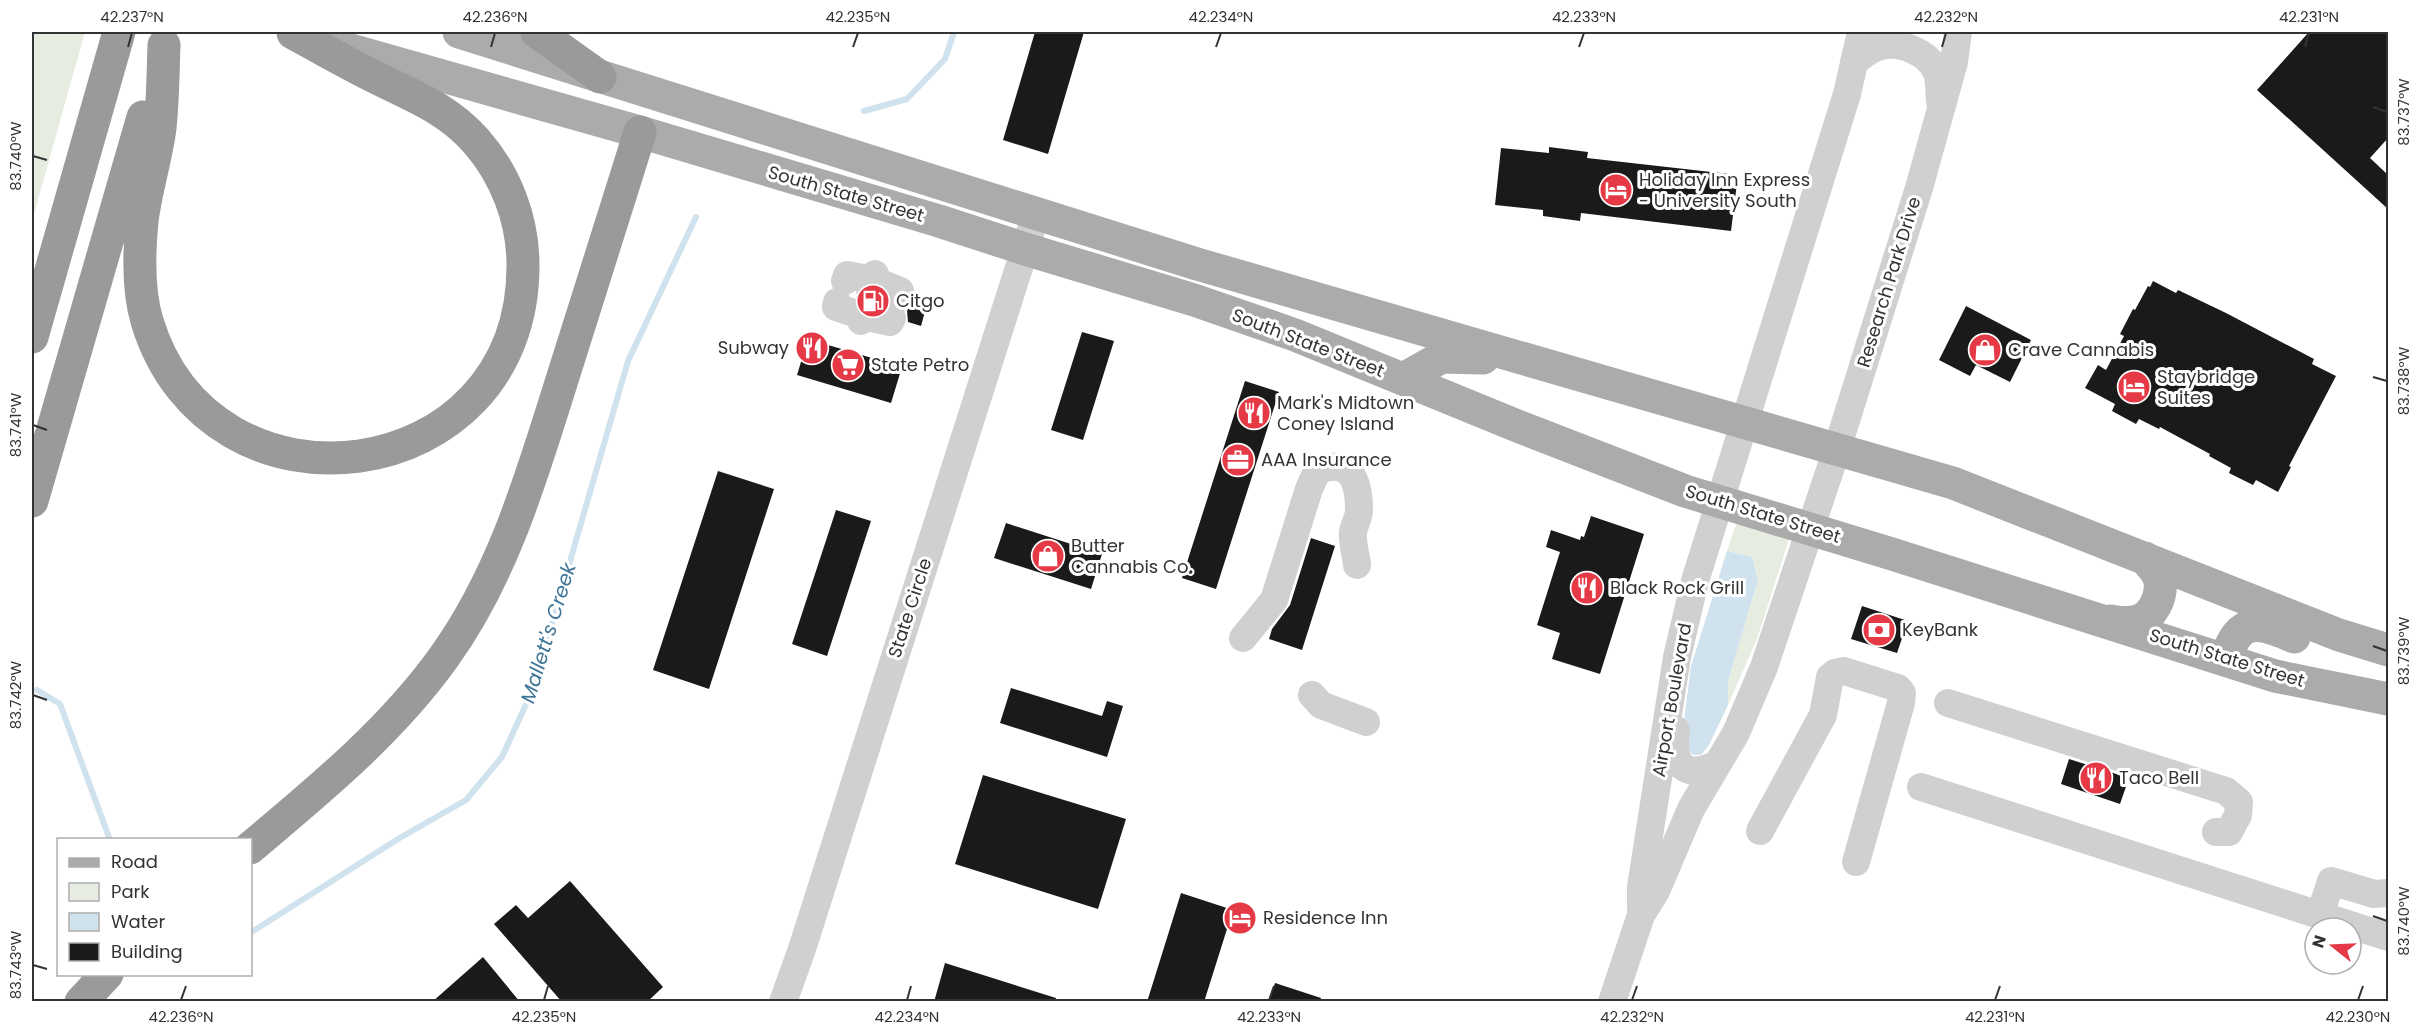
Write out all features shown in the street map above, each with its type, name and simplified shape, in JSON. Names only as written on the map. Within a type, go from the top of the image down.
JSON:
[{"type":"highway","points":[[32,288],[103,32]]},
{"type":"highway","points":[[32,338],[119,32]]},
{"type":"highway","points":[[166,38],[160,128],[142,221],[141,281],[147,320],[160,352],[183,390],[212,417],[241,436],[283,454],[329,460],[367,456],[400,447],[435,431],[468,405],[492,375],[512,337],[523,286],[523,241],[512,200],[494,166],[475,140],[445,114],[416,95],[372,76],[290,32]]},
{"type":"highway","points":[[537,32],[600,77]]},
{"type":"highway","points":[[32,501],[166,38]]},
{"type":"highway","points":[[252,846],[321,788],[386,726],[443,658],[476,607],[508,541],[543,439],[640,132]]},
{"type":"highway","points":[[81,1002],[106,976]]},
{"type":"main road","name":"South State Street","points":[[290,32],[640,132],[939,221],[1205,304],[1295,335],[1685,491],[2275,676],[2388,699]]},
{"type":"main road","name":"South State Street","points":[[459,32],[1197,264],[1745,421],[1972,489],[2339,635],[2383,648]]},
{"type":"main road","points":[[600,77],[622,95],[637,115],[640,132]]},
{"type":"main road","points":[[1403,379],[1442,357],[1478,357],[1553,378],[1643,393]]},
{"type":"main road","points":[[2102,621],[2130,623],[2141,620],[2155,609],[2160,581],[2156,571],[2145,558]]},
{"type":"main road","points":[[2226,660],[2229,647],[2236,637],[2246,628],[2258,624],[2339,653],[2350,655],[2383,648]]},
{"type":"main road","points":[[2330,687],[2364,679],[2388,683]]},
{"type":"street","points":[[1745,421],[1844,102],[1861,32]]},
{"type":"street","name":"Research Park Drive","points":[[1811,529],[1918,188],[1954,62],[1958,32]]},
{"type":"street","points":[[1854,62],[1877,47],[1892,45],[1909,48],[1928,58],[1937,74],[1941,108]]},
{"type":"street","points":[[939,221],[949,186]]},
{"type":"street","name":"State Circle","points":[[783,1002],[1036,214]]},
{"type":"street","points":[[900,291],[890,322],[861,297],[900,291]]},
{"type":"street","name":"Airport Boulevard","points":[[1641,915],[1641,887],[1677,657],[1695,581],[1745,421]]},
{"type":"street","points":[[1243,638],[1274,600],[1309,489],[1317,471],[1331,465],[1343,467],[1354,478],[1359,512],[1353,532],[1357,565]]},
{"type":"street","name":"Airport Boulevard","points":[[1612,1002],[1641,915],[1656,891],[1691,808],[1736,733],[1764,667],[1811,529]]},
{"type":"street","points":[[1677,657],[1683,684],[1673,747],[1676,759],[1685,769],[1697,771],[1717,764]]},
{"type":"street","points":[[1760,831],[1823,714],[1830,677],[1844,671],[1898,688],[1902,693],[1901,704],[1856,862]]},
{"type":"street","points":[[1312,695],[1322,705],[1366,722]]},
{"type":"street","points":[[1948,703],[2226,791],[2239,802],[2238,815],[2229,831],[2216,832]]},
{"type":"street","points":[[1921,787],[2388,937]]},
{"type":"street","points":[[2320,915],[2331,881],[2374,894],[2388,893]]},
{"type":"green space","points":[[32,32],[85,32],[32,221]]},
{"type":"green space","points":[[1737,522],[1789,539],[1757,639],[1728,705],[1728,681],[1758,580],[1752,557],[1727,551]]},
{"type":"water","points":[[1727,551],[1752,557],[1758,580],[1728,681],[1728,705],[1709,745],[1701,755],[1693,755],[1684,746],[1682,736],[1691,666]]},
{"type":"building","points":[[1035,32],[1084,32],[1048,154],[1003,140]]},
{"type":"building","points":[[2309,32],[2388,32],[2388,138],[2370,158],[2388,175],[2388,209],[2257,90]]},
{"type":"building","name":"Holiday Inn Express - University South","points":[[1549,147],[1588,152],[1587,158],[1738,175],[1731,231],[1581,213],[1580,221],[1543,216],[1543,210],[1495,205],[1501,148],[1549,153]]},
{"type":"building","name":"Staybridge Suites","points":[[2153,281],[2226,313],[2314,359],[2312,364],[2336,376],[2278,492],[2256,480],[2253,485],[2229,473],[2231,468],[2209,456],[2210,454],[2160,427],[2159,429],[2139,419],[2136,424],[2112,411],[2115,404],[2085,388],[2098,365],[2106,370],[2124,336],[2120,334],[2133,309],[2135,310]]},
{"type":"building","points":[[914,300],[927,304],[921,326],[908,322],[907,311]]},
{"type":"building","name":"Crave Cannabis","points":[[1966,306],[2031,340],[2010,382],[1976,365],[1970,376],[1939,360]]},
{"type":"building","points":[[1082,332],[1114,341],[1083,440],[1051,430]]},
{"type":"building","points":[[808,339],[902,367],[891,403],[797,375]]},
{"type":"building","points":[[1245,381],[1279,392],[1216,589],[1182,578]]},
{"type":"building","points":[[718,471],[774,489],[709,689],[653,670]]},
{"type":"building","points":[[836,510],[871,521],[827,656],[792,644]]},
{"type":"building","name":"Black Rock Grill","points":[[1591,516],[1644,534],[1600,674],[1552,659],[1560,633],[1537,625],[1560,552],[1546,547],[1551,530],[1580,540],[1581,536],[1584,537]]},
{"type":"building","name":"Butter Cannabis Co.","points":[[1006,523],[1102,554],[1091,589],[994,558]]},
{"type":"building","points":[[1311,538],[1335,546],[1302,650],[1269,639],[1272,629],[1290,605]]},
{"type":"building","name":"KeyBank","points":[[1862,606],[1908,621],[1897,653],[1851,639]]},
{"type":"building","points":[[1011,688],[1102,716],[1107,701],[1123,706],[1107,757],[1000,723]]},
{"type":"building","name":"Taco Bell","points":[[2069,759],[2129,778],[2120,804],[2061,784]]},
{"type":"building","points":[[983,775],[1126,819],[1098,909],[955,864]]},
{"type":"building","points":[[570,881],[663,987],[647,1002],[562,1002],[494,924],[516,905],[528,918]]},
{"type":"building","points":[[1181,893],[1233,910],[1204,1002],[1147,1002]]},
{"type":"building","points":[[483,957],[520,1002],[432,1002]]},
{"type":"building","points":[[945,963],[1056,998],[1055,1002],[934,1002]]},
{"type":"building","points":[[1275,983],[1321,998],[1320,1002],[1269,1002]]},
{"type":"waterway","name":"Mallett's Creek","points":[[864,111],[907,99],[945,59],[954,32]]},
{"type":"waterway","name":"Mallett's Creek","points":[[252,932],[398,839],[466,800],[502,757],[533,689],[628,361],[696,217]]},
{"type":"waterway","name":"Mallett's Creek","points":[[37,690],[60,704],[109,838]]},
{"type":"place","name":"Holiday Inn Express - University South","points":[[1616,190]]},
{"type":"place","name":"Citgo","points":[[873,301]]},
{"type":"place","name":"Subway","points":[[812,348]]},
{"type":"place","name":"Crave Cannabis","points":[[1985,350]]},
{"type":"place","name":"State Petro","points":[[848,365]]},
{"type":"place","name":"Staybridge Suites","points":[[2134,387]]},
{"type":"place","name":"Mark's Midtown Coney Island","points":[[1254,413]]},
{"type":"place","name":"AAA Insurance","points":[[1238,460]]},
{"type":"place","name":"Butter Cannabis Co.","points":[[1048,556]]},
{"type":"place","name":"Black Rock Grill","points":[[1587,588]]},
{"type":"place","name":"KeyBank","points":[[1879,630]]},
{"type":"place","name":"Taco Bell","points":[[2096,778]]},
{"type":"place","name":"Residence Inn","points":[[1240,918]]}]
